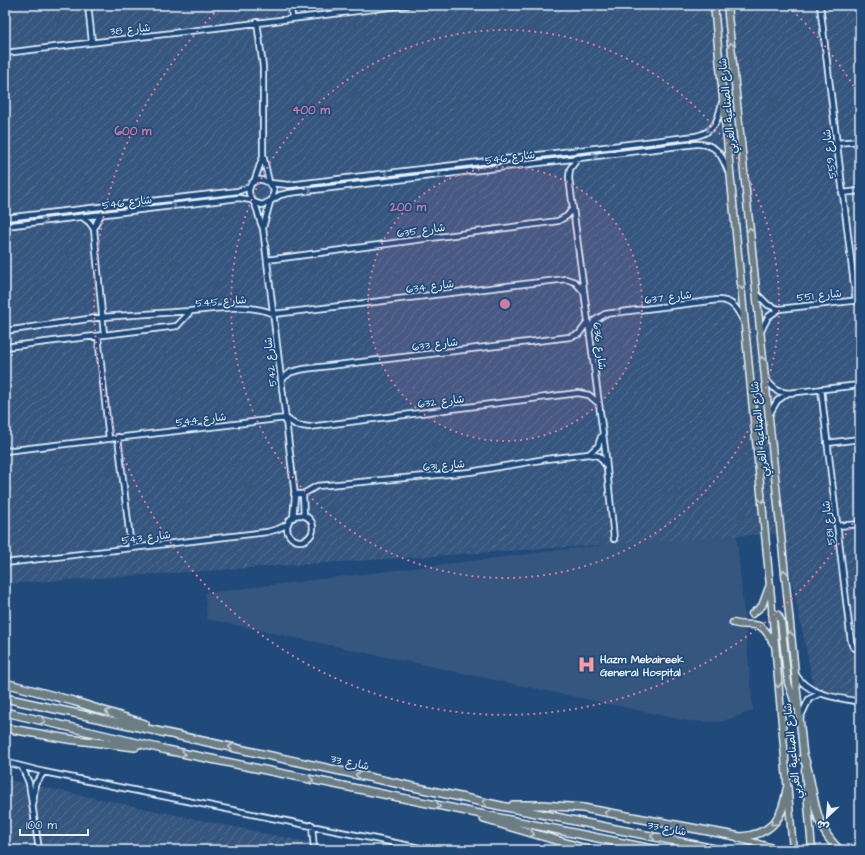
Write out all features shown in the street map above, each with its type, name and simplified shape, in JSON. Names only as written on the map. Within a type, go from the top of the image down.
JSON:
[{"type":"highway","points":[[5,683],[103,710],[172,734]]},
{"type":"highway","name":"شارع 33","points":[[5,698],[501,806],[720,850]]},
{"type":"highway","points":[[5,712],[167,750],[657,850]]},
{"type":"highway","points":[[5,728],[84,741],[167,750]]},
{"type":"highway","points":[[804,757],[810,776],[819,823],[829,840],[840,850]]},
{"type":"highway","points":[[501,806],[543,805],[583,808],[729,836],[752,836],[772,825],[783,811],[788,788]]},
{"type":"highway","points":[[469,812],[501,825],[590,850]]},
{"type":"main road","name":"شارع الصناعية الغربي","points":[[714,5],[732,179],[793,850]]},
{"type":"main road","name":"شارع الصناعية الغربي","points":[[727,5],[757,293],[768,419],[804,757],[812,850]]},
{"type":"main road","points":[[752,614],[762,606],[770,586]]},
{"type":"main road","points":[[772,616],[788,614]]},
{"type":"main road","points":[[772,616],[779,617],[788,614]]},
{"type":"main road","points":[[779,617],[781,622],[788,683],[798,711]]},
{"type":"main road","points":[[733,623],[760,626],[767,633],[774,647]]},
{"type":"main road","points":[[729,836],[778,850]]},
{"type":"street","points":[[88,5],[92,42]]},
{"type":"street","points":[[291,5],[292,18]]},
{"type":"street","name":"شارع 38","points":[[5,53],[407,5]]},
{"type":"street","name":"شارع 559","points":[[820,5],[842,193],[858,300]]},
{"type":"street","points":[[257,22],[263,67],[263,155],[274,193],[271,201],[262,205],[253,201],[249,192],[263,155]]},
{"type":"street","name":"شارع 546","points":[[270,183],[289,185],[703,134],[708,132],[717,122],[723,95]]},
{"type":"street","points":[[836,144],[860,141]]},
{"type":"street","name":"شارع 546","points":[[271,201],[280,195],[289,193],[702,143],[709,145],[719,152],[732,179]]},
{"type":"street","name":"شارع 636","points":[[578,158],[572,165],[569,173],[614,539]]},
{"type":"street","points":[[254,182],[260,180],[270,183]]},
{"type":"street","name":"شارع 546","points":[[5,218],[238,190],[250,187]]},
{"type":"street","points":[[842,193],[860,191]]},
{"type":"street","name":"شارع 546","points":[[5,226],[239,198],[253,201]]},
{"type":"street","name":"شارع 542","points":[[253,201],[263,228],[274,314],[294,494],[293,518]]},
{"type":"street","name":"شارع 542","points":[[263,228],[271,201]]},
{"type":"street","name":"شارع 635","points":[[267,260],[558,221],[567,216],[573,208]]},
{"type":"street","points":[[102,214],[94,229],[104,335]]},
{"type":"street","points":[[82,216],[94,229]]},
{"type":"street","name":"شارع 634","points":[[274,314],[561,279],[575,282],[584,292]]},
{"type":"street","points":[[757,293],[764,302],[780,309]]},
{"type":"street","name":"شارع 637","points":[[589,332],[594,321],[605,314],[718,300],[724,300],[734,304],[745,324]]},
{"type":"street","name":"شارع 551","points":[[780,309],[858,300]]},
{"type":"street","name":"شارع 545","points":[[5,348],[177,326],[192,311],[244,307],[262,309],[274,314]]},
{"type":"street","points":[[760,335],[768,317],[780,309]]},
{"type":"street","points":[[5,331],[102,317],[192,311]]},
{"type":"street","name":"شارع 633","points":[[281,380],[291,372],[304,369],[570,337],[579,334],[588,322]]},
{"type":"street","points":[[98,336],[109,438]]},
{"type":"street","points":[[764,378],[777,391],[788,393],[860,385]]},
{"type":"street","name":"شارع 581","points":[[821,389],[851,642],[853,647],[860,650]]},
{"type":"street","name":"شارع 632","points":[[286,418],[296,425],[309,426],[578,393],[589,396],[598,402]]},
{"type":"street","points":[[768,419],[773,406],[788,393]]},
{"type":"street","name":"شارع 544","points":[[5,451],[286,418]]},
{"type":"street","points":[[589,454],[598,446],[602,434]]},
{"type":"street","points":[[118,438],[132,548]]},
{"type":"street","points":[[827,443],[860,439]]},
{"type":"street","points":[[589,454],[599,456],[605,465]]},
{"type":"street","name":"شارع 631","points":[[303,494],[317,486],[470,472],[546,459],[589,454]]},
{"type":"street","points":[[294,494],[303,494],[304,516]]},
{"type":"street","points":[[304,516],[311,521],[313,528],[311,535],[306,540],[298,541],[292,537],[288,531],[288,524],[293,518],[304,516]]},
{"type":"street","name":"شارع 543","points":[[5,563],[267,532],[288,524]]},
{"type":"street","points":[[837,526],[860,524]]},
{"type":"street","points":[[794,672],[807,688],[821,693],[860,702]]},
{"type":"street","points":[[800,722],[806,703],[812,697],[821,693]]},
{"type":"street","points":[[5,762],[44,772],[430,850]]},
{"type":"street","points":[[22,767],[29,783],[39,850]]},
{"type":"street","points":[[33,807],[35,784],[44,772]]},
{"type":"street","points":[[312,825],[314,850]]},
{"type":"shaded area","points":[[5,5],[860,5],[860,699],[814,688],[782,533],[5,584]]},
{"type":"shaded area","name":"Hazm Mebaireek General Hospital","points":[[736,529],[753,711],[720,722],[689,721],[207,619],[205,593]]},
{"type":"shaded area","points":[[5,779],[157,811],[346,850],[5,850]]},
{"type":"place","name":"Hazm Mebaireek General Hospital","points":[[587,665]]}]
